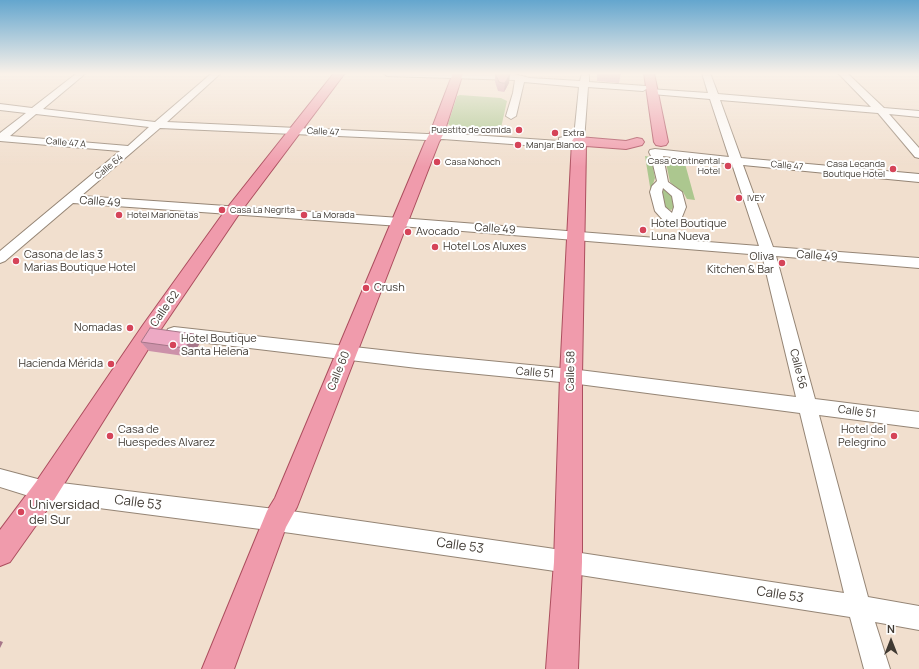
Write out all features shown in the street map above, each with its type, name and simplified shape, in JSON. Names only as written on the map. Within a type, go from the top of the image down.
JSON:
[{"type":"main road","name":"Calle 62","points":[[0,552],[46,491],[150,330],[234,211],[316,104]]},
{"type":"main road","name":"Calle 60","points":[[218,669],[276,520],[284,506],[437,132],[447,104]]},
{"type":"main road","points":[[648,104],[649,146]]},
{"type":"main road","points":[[648,104],[647,133],[649,146]]},
{"type":"main road","name":"Calle 47","points":[[579,144],[649,146]]},
{"type":"main road","name":"Calle 58","points":[[562,669],[568,562],[571,376],[579,144]]},
{"type":"street","points":[[1,138],[44,104]]},
{"type":"street","name":"Calle 64","points":[[0,258],[130,149],[180,104]]},
{"type":"street","points":[[511,116],[514,104]]},
{"type":"street","name":"Calle 58","points":[[579,144],[582,104]]},
{"type":"street","name":"Calle 56","points":[[717,104],[768,252],[859,607],[877,669]]},
{"type":"street","points":[[806,104],[919,114]]},
{"type":"street","points":[[874,104],[919,156]]},
{"type":"street","name":"Calle 47","points":[[0,106],[158,125],[296,130],[437,132],[579,144]]},
{"type":"street","name":"Calle 47 A","points":[[1,138],[130,149]]},
{"type":"street","points":[[649,146],[657,156],[663,184]]},
{"type":"street","name":"Calle 47","points":[[649,146],[675,155],[919,178]]},
{"type":"street","points":[[670,218],[678,214],[680,202],[678,195],[674,190],[670,186],[663,184],[657,188],[657,202],[662,212],[670,218],[676,245]]},
{"type":"street","name":"Calle 49","points":[[70,200],[400,222],[919,263]]},
{"type":"street","name":"Calle 51","points":[[150,330],[346,354],[571,376],[919,420]]},
{"type":"street","name":"Calle 53","points":[[0,478],[46,491],[276,520],[568,562],[859,607],[919,618]]},
{"type":"green space","points":[[454,104],[506,104],[501,128],[497,130],[451,126],[448,124]]},
{"type":"green space","points":[[645,156],[651,157],[655,178],[652,187],[652,199]]},
{"type":"green space","points":[[665,158],[684,160],[695,200],[687,199],[683,192],[681,192],[670,182]]},
{"type":"green space","points":[[664,188],[672,191],[676,206],[671,210],[664,208],[661,189]]},
{"type":"building","points":[[150,328],[194,334],[185,348],[141,342]]},
{"type":"place","name":"Puestito de comida","points":[[519,130]]},
{"type":"place","name":"Extra","points":[[555,133]]},
{"type":"place","name":"Manjar Blanco","points":[[518,145]]},
{"type":"place","name":"Casa Nohoch","points":[[437,162]]},
{"type":"place","name":"Casa Continental Hotel","points":[[728,166]]},
{"type":"place","name":"Casa Lecanda Boutique Hotel","points":[[893,169]]},
{"type":"place","name":"IVEY","points":[[739,198]]},
{"type":"place","name":"Casa La Negrita","points":[[222,210]]},
{"type":"place","name":"Hotel Marionetas","points":[[119,215]]},
{"type":"place","name":"La Morada","points":[[304,215]]},
{"type":"place","name":"Hotel Boutique Luna Nueva","points":[[643,230]]},
{"type":"place","name":"Avocado","points":[[408,232]]},
{"type":"place","name":"Hotel Los Aluxes","points":[[435,247]]},
{"type":"place","name":"Casona de las 3 Marias Boutique Hotel","points":[[16,261]]},
{"type":"place","name":"Oliva Kitchen & Bar","points":[[782,263]]},
{"type":"place","name":"Crush","points":[[366,288]]},
{"type":"place","name":"Nomadas","points":[[130,328]]},
{"type":"place","name":"Hotel Boutique Santa Helena","points":[[173,345]]},
{"type":"place","name":"Hacienda Mérida","points":[[111,364]]},
{"type":"place","name":"Casa de Huespedes Alvarez","points":[[110,436]]},
{"type":"place","name":"Hotel del Pelegrino","points":[[894,436]]},
{"type":"place","name":"Universidad del Sur","points":[[21,512]]}]
